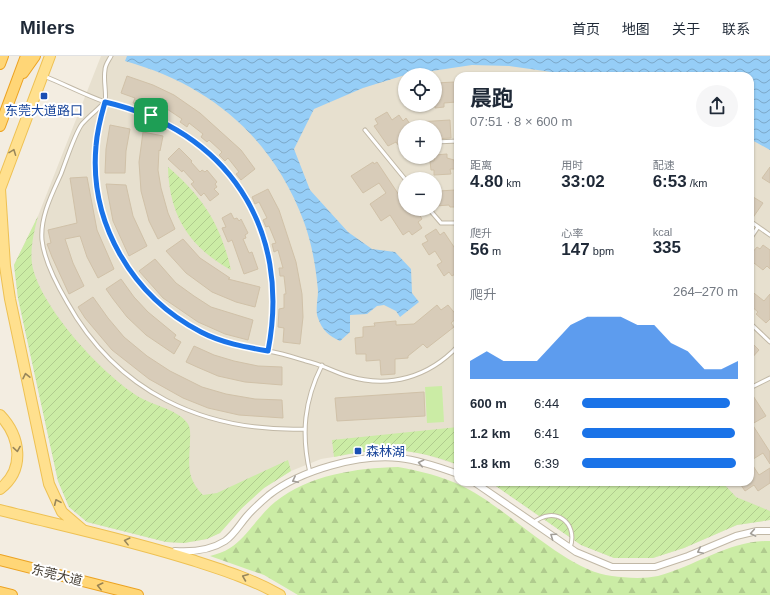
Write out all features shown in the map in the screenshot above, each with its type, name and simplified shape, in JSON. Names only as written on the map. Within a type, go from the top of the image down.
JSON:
[{"type":"highway","points":[[0,64],[3,56]]},
{"type":"highway","points":[[0,126],[26,56]]},
{"type":"highway","points":[[13,88],[35,56]]},
{"type":"highway","name":"东莞大道","points":[[0,560],[138,595]]},
{"type":"highway","points":[[0,592],[12,595]]},
{"type":"main road","points":[[50,56],[0,189],[5,266],[10,300],[49,484],[62,512],[83,530]]},
{"type":"main road","points":[[0,415],[10,425],[16,442],[18,456],[14,473],[0,489]]},
{"type":"main road","points":[[0,510],[164,551],[236,574],[260,584],[280,595]]},
{"type":"street","points":[[164,551],[185,552],[210,547],[225,540],[249,514],[270,495],[295,479],[324,468],[354,462],[399,458],[425,463],[454,473]]},
{"type":"street","points":[[480,486],[570,548],[597,562],[612,567],[655,567],[688,556],[736,536],[757,531],[770,532]]},
{"type":"lane","points":[[111,56],[105,69],[105,102],[96,146],[96,177],[102,214],[120,256],[147,293],[183,322],[224,341],[322,364],[347,376],[364,380],[381,382],[415,376],[431,369],[445,359],[454,350]]},
{"type":"lane","points":[[43,75],[105,102],[151,115],[192,139],[216,160],[241,190],[253,211],[262,233],[273,280],[273,327],[268,351]]},
{"type":"lane","points":[[105,102],[81,125],[45,211],[42,240],[55,278],[74,315],[107,357],[149,391],[173,404],[198,415],[230,424],[277,430],[304,429]]},
{"type":"lane","points":[[365,130],[399,172]]},
{"type":"lane","points":[[442,142],[454,141]]},
{"type":"lane","points":[[435,216],[441,224],[454,222]]},
{"type":"lane","points":[[754,224],[770,235]]},
{"type":"lane","points":[[754,233],[758,227]]},
{"type":"lane","points":[[754,327],[770,342]]},
{"type":"lane","points":[[310,473],[306,455],[304,429],[308,399],[322,364]]},
{"type":"lane","points":[[754,386],[770,378]]},
{"type":"lane","points":[[533,523],[539,518],[553,515],[566,521],[572,534],[570,548]]},
{"type":"shaded area","points":[[101,56],[770,56],[770,520],[737,525],[684,548],[653,558],[614,558],[581,545],[496,486],[754,486],[754,72],[454,72],[454,464],[427,455],[400,449],[376,450],[321,459],[291,471],[264,488],[242,508],[220,533],[207,539],[184,543],[166,542],[87,522],[69,507],[58,481],[18,298],[14,265],[38,216]]},
{"type":"green space","points":[[168,167],[191,189],[209,213],[222,239],[231,270],[216,261],[204,251],[184,228],[177,215],[172,200]]},
{"type":"green space","points":[[38,216],[32,246],[32,264],[37,281],[47,300],[75,339],[109,374],[141,398],[179,415],[188,424],[190,428],[189,464],[191,477],[203,495],[217,493],[288,460],[291,471],[264,488],[242,508],[220,533],[207,539],[184,543],[166,542],[87,522],[69,507],[58,481],[18,298],[14,265]]},
{"type":"green space","points":[[442,386],[444,422],[427,423],[425,387]]},
{"type":"green space","points":[[454,427],[454,464],[426,455],[396,450],[382,450],[334,457],[332,440]]},
{"type":"green space","points":[[398,467],[414,470],[447,479],[454,482],[454,486],[462,486],[498,508],[536,537],[575,563],[594,572],[612,576],[647,578],[658,576],[672,572],[727,549],[755,542],[770,541],[770,595],[298,595],[264,575],[210,556],[225,551],[236,544],[269,507],[288,493],[303,485],[318,479],[350,471]]},
{"type":"green space","points":[[496,486],[726,486],[736,497],[770,511],[770,520],[737,525],[684,548],[653,558],[614,558],[581,545]]},
{"type":"water","points":[[127,56],[770,56],[770,150],[754,141],[754,72],[552,72],[509,66],[472,65],[442,69],[442,68],[398,68],[398,77],[363,88],[314,109],[294,149],[310,190],[348,232],[372,249],[395,252],[411,269],[412,293],[419,302],[400,317],[396,311],[384,305],[377,306],[367,314],[350,315],[350,332],[340,341],[326,332],[318,318],[317,282],[309,239],[304,222],[291,192],[275,165],[256,140],[235,119],[211,100],[185,84],[156,71],[125,61]]},
{"type":"building","points":[[127,76],[153,85],[174,95],[200,113],[241,150],[255,169],[241,180],[236,174],[239,172],[228,158],[225,161],[219,155],[222,152],[209,140],[207,142],[201,137],[203,134],[189,123],[187,127],[180,122],[182,119],[167,109],[166,111],[153,105],[150,110],[133,103],[135,98],[121,93]]},
{"type":"building","points":[[454,82],[454,102],[444,103],[444,107],[442,107],[442,83]]},
{"type":"building","points":[[387,112],[392,120],[399,115],[402,120],[398,120],[398,145],[396,142],[388,146],[374,126],[378,124],[375,119]]},
{"type":"building","points":[[442,120],[450,120],[451,138],[442,139]]},
{"type":"building","points":[[110,125],[130,129],[126,151],[125,173],[105,173],[106,149]]},
{"type":"building","points":[[143,132],[163,136],[160,151],[159,150],[158,170],[168,213],[175,229],[158,239],[149,221],[141,191],[139,162]]},
{"type":"building","points":[[179,148],[192,161],[191,162],[200,172],[202,170],[205,172],[207,170],[217,182],[215,184],[217,187],[214,189],[219,194],[210,201],[204,193],[201,196],[191,184],[194,182],[183,170],[182,172],[168,159]]},
{"type":"building","points":[[442,154],[447,154],[447,158],[454,160],[454,169],[450,169],[451,174],[442,175],[442,172],[434,172],[434,170],[431,170],[430,164],[442,164]]},
{"type":"building","points":[[373,162],[374,164],[377,162],[398,194],[398,216],[420,216],[422,219],[418,222],[422,228],[412,235],[409,231],[403,235],[390,215],[381,221],[370,204],[386,193],[379,183],[363,193],[351,176]]},
{"type":"building","points":[[770,167],[770,183],[762,178]]},
{"type":"building","points":[[87,177],[97,230],[114,269],[98,278],[87,257],[80,236],[65,239],[73,263],[84,286],[69,294],[47,244],[51,243],[48,230],[77,223],[70,178]]},
{"type":"building","points":[[106,184],[126,185],[133,216],[147,246],[129,256],[113,221]]},
{"type":"building","points":[[268,189],[279,210],[296,262],[302,294],[303,317],[300,344],[283,342],[284,328],[278,327],[279,309],[284,308],[284,294],[286,294],[284,276],[280,276],[279,268],[283,268],[278,250],[274,252],[272,244],[276,243],[269,226],[266,227],[263,220],[267,218],[259,202],[255,204],[252,197]]},
{"type":"building","points":[[454,190],[454,207],[450,207],[449,205],[442,206],[442,191]]},
{"type":"building","points":[[754,197],[763,203],[754,216]]},
{"type":"building","points":[[231,213],[234,219],[237,218],[239,221],[241,219],[248,233],[245,235],[246,238],[243,239],[249,253],[252,252],[258,269],[244,274],[232,240],[228,242],[222,228],[226,227],[222,218]]},
{"type":"building","points":[[436,229],[440,235],[444,232],[454,247],[454,275],[452,276],[449,272],[444,276],[437,265],[442,262],[435,251],[429,255],[422,244],[428,241],[425,236]]},
{"type":"building","points":[[183,239],[200,258],[230,278],[228,279],[260,287],[255,307],[236,302],[212,292],[186,273],[166,251]]},
{"type":"building","points":[[763,245],[770,250],[770,269],[767,266],[763,270],[754,263],[754,250],[757,247],[760,249]]},
{"type":"building","points":[[155,259],[176,283],[211,307],[253,320],[248,340],[225,334],[198,322],[163,298],[139,271]]},
{"type":"building","points":[[121,279],[134,297],[148,312],[176,335],[174,338],[181,342],[174,354],[146,335],[127,317],[113,299],[106,289]]},
{"type":"building","points":[[754,293],[764,301],[770,294],[770,319],[766,323],[756,314],[758,312],[754,308]]},
{"type":"building","points":[[93,297],[124,337],[147,356],[170,371],[202,387],[226,394],[255,399],[282,400],[283,418],[239,415],[208,408],[183,398],[149,379],[112,350],[85,318],[78,307]]},
{"type":"building","points":[[437,305],[441,310],[448,305],[454,312],[454,320],[451,323],[454,327],[427,348],[423,344],[408,356],[408,358],[395,359],[395,374],[381,375],[380,360],[366,361],[366,354],[356,354],[355,338],[363,337],[363,327],[375,326],[374,323],[396,321],[396,325],[414,324]]},
{"type":"building","points":[[754,345],[759,350],[754,356]]},
{"type":"building","points":[[194,346],[214,355],[234,361],[258,366],[282,367],[282,385],[245,382],[218,376],[197,367],[186,362]]},
{"type":"building","points":[[424,392],[425,416],[337,421],[335,398]]},
{"type":"building","points":[[754,397],[766,416],[754,423]]},
{"type":"building","points":[[754,427],[770,452],[770,464],[763,453],[754,459]]},
{"type":"building","points":[[754,467],[759,475],[770,468],[770,483],[758,491],[754,485]]},
{"type":"building","points":[[742,486],[752,486],[745,491]]},
{"type":"place","name":"东莞大道路口","points":[[44,96]]},
{"type":"place","name":"森林湖","points":[[358,451]]},
{"type":"route","points":[[105,102],[128,107],[151,115],[192,139],[210,154],[227,171],[241,190],[253,211],[269,256],[273,280],[273,327],[268,351],[224,341],[203,333],[183,322],[147,293],[120,256],[110,236],[102,214],[97,192],[95,169],[99,124],[105,102]]}]
